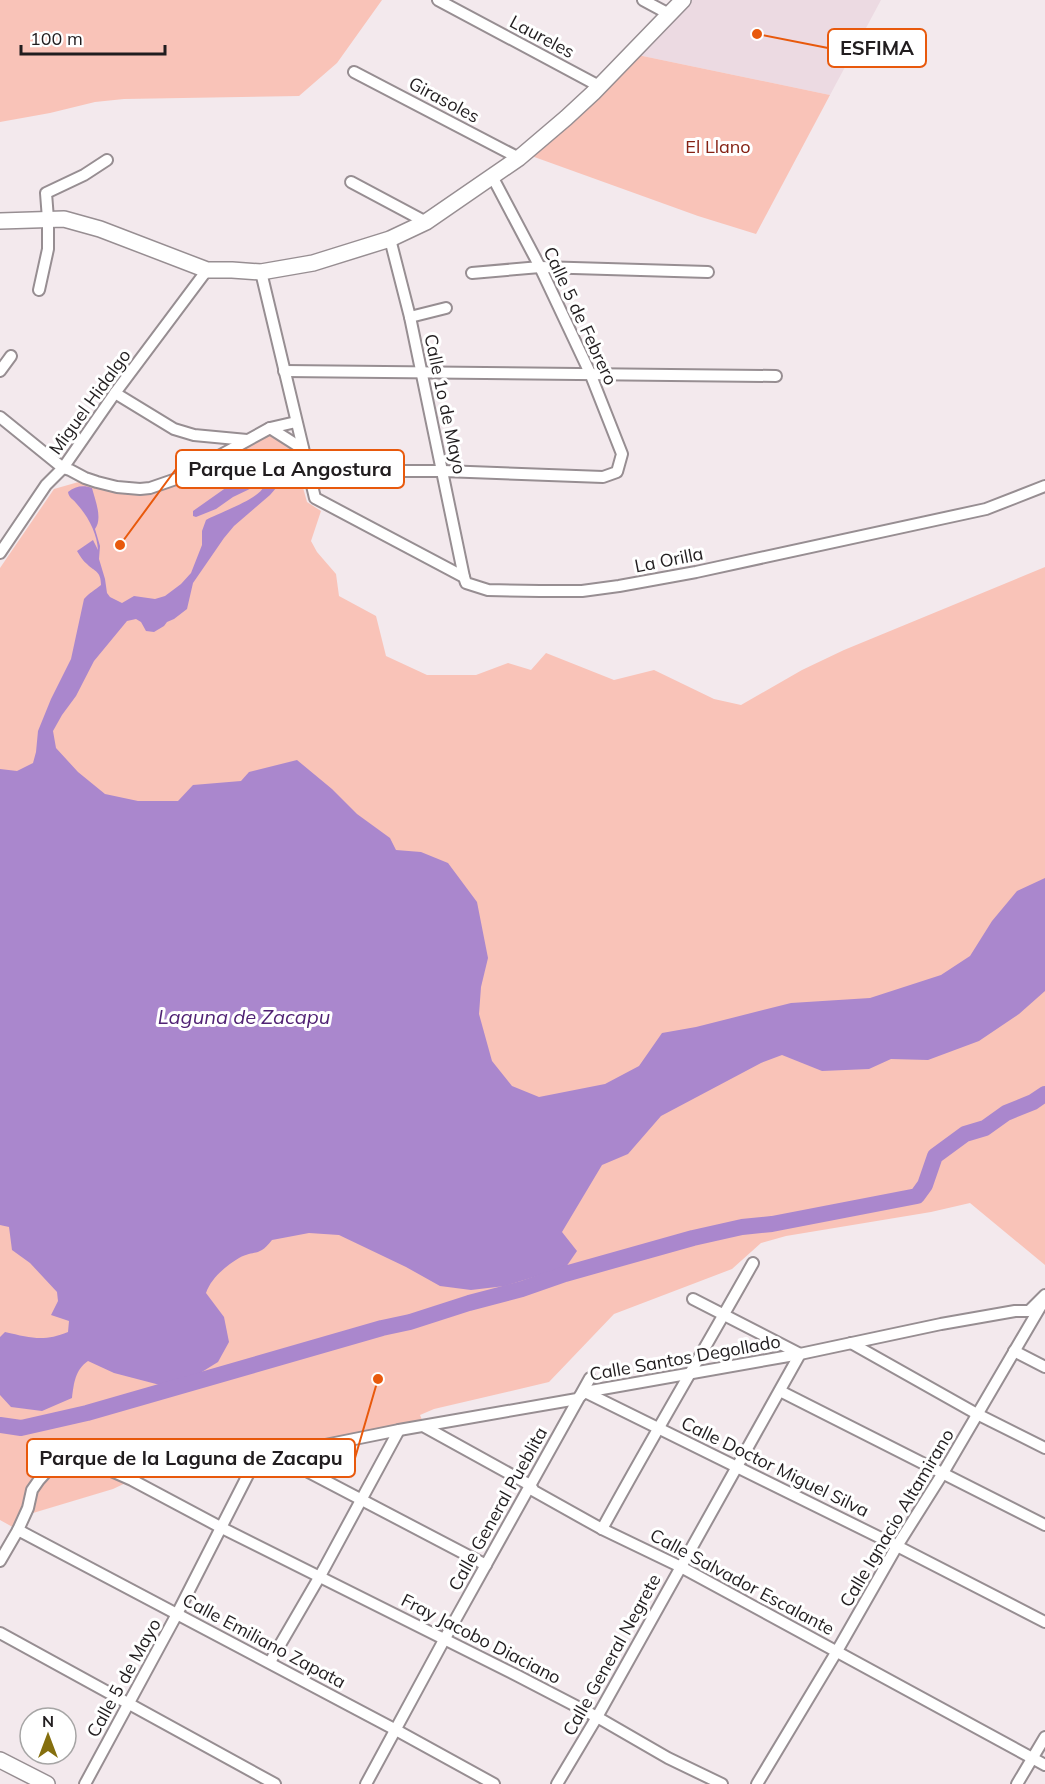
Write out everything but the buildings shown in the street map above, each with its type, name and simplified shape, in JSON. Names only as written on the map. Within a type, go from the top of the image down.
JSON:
[{"type":"main road","points":[[0,221],[64,219],[207,270],[261,272],[314,263],[390,239],[426,222],[519,158],[566,118],[683,0]]},
{"type":"main road","points":[[0,1760],[47,1784]]},
{"type":"street","name":"Laureles","points":[[438,0],[598,86]]},
{"type":"street","points":[[643,0],[669,14]]},
{"type":"street","name":"Girasoles","points":[[354,72],[519,158]]},
{"type":"street","points":[[39,290],[48,249],[46,193],[84,175],[107,160]]},
{"type":"street","name":"Calle 5 de Febrero","points":[[443,471],[603,477],[617,472],[622,454],[590,373],[540,267],[493,178]]},
{"type":"street","points":[[351,182],[426,222]]},
{"type":"street","name":"Calle 1o de Mayo","points":[[390,239],[410,317],[464,577]]},
{"type":"street","points":[[472,273],[540,267],[708,272]]},
{"type":"street","name":"Miguel Hidalgo","points":[[0,553],[46,484],[63,468],[115,393],[207,270]]},
{"type":"street","points":[[261,272],[308,471],[443,471]]},
{"type":"street","points":[[410,317],[446,308]]},
{"type":"street","points":[[0,371],[11,356]]},
{"type":"street","points":[[284,371],[776,376]]},
{"type":"street","points":[[115,393],[174,429],[194,435],[248,440]]},
{"type":"street","points":[[0,417],[63,468],[84,478],[117,487],[140,489],[179,478],[270,428],[296,422]]},
{"type":"street","points":[[270,428],[303,449]]},
{"type":"street","name":"La Orilla","points":[[308,471],[315,498],[464,577],[466,583],[488,590],[582,591],[696,572],[987,509],[1045,486]]},
{"type":"street","points":[[602,1529],[753,1263]]},
{"type":"street","points":[[1030,1324],[1029,1311],[1045,1297]]},
{"type":"street","name":"Calle Ignacio Altamirano","points":[[757,1784],[1045,1297]]},
{"type":"street","points":[[693,1299],[800,1354]]},
{"type":"street","name":"Calle Santos Degollado","points":[[256,1459],[691,1373],[800,1354],[941,1324],[1015,1311],[1029,1311]]},
{"type":"street","points":[[850,1344],[977,1414],[1045,1448]]},
{"type":"street","points":[[1014,1351],[1045,1367]]},
{"type":"street","name":"Calle General Negrete","points":[[557,1784],[597,1717],[800,1354]]},
{"type":"street","name":"Calle General Pueblita","points":[[366,1784],[590,1378]]},
{"type":"street","points":[[780,1391],[1045,1525]]},
{"type":"street","name":"Calle Doctor Miguel Silva","points":[[581,1395],[658,1427],[1045,1622]]},
{"type":"street","name":"Calle Salvador Escalante","points":[[425,1427],[530,1485],[534,1491],[602,1529],[681,1567],[1045,1765]]},
{"type":"street","points":[[270,1662],[320,1576],[399,1430]]},
{"type":"street","points":[[278,1456],[486,1565]]},
{"type":"street","name":"Calle 5 de Mayo","points":[[85,1784],[130,1704],[256,1459]]},
{"type":"street","name":"Fray Jacobo Diaciano","points":[[0,1561],[28,1508],[32,1490],[48,1470],[58,1464],[81,1461],[102,1466],[597,1717],[668,1758],[722,1784]]},
{"type":"street","name":"Calle Emiliano Zapata","points":[[18,1530],[270,1662],[494,1784]]},
{"type":"street","points":[[0,1633],[275,1784]]},
{"type":"street","points":[[1017,1784],[1045,1737]]},
{"type":"shaded area","points":[[683,0],[881,0],[830,95],[633,54]]},
{"type":"green space","points":[[0,0],[382,0],[337,63],[299,96],[124,99],[95,102],[0,122]]},
{"type":"green space","name":"El Llano","points":[[633,54],[830,95],[756,234],[698,216],[526,154]]},
{"type":"green space","points":[[267,430],[292,448],[307,502],[321,511],[311,541],[317,552],[336,574],[339,596],[376,616],[386,656],[427,675],[476,675],[508,663],[531,670],[546,653],[614,680],[654,670],[714,699],[741,705],[802,670],[844,650],[1045,567],[1045,1265],[970,1203],[931,1212],[786,1236],[761,1243],[732,1269],[614,1314],[549,1382],[434,1409],[420,1415],[425,1427],[278,1456],[132,1480],[113,1489],[33,1513],[28,1508],[18,1530],[0,1520],[0,568],[54,489],[82,481],[150,489]]},
{"type":"water","name":"Laguna de Zacapu","points":[[279,456],[285,460],[286,469],[283,480],[224,538],[193,583],[187,609],[154,632],[146,631],[141,622],[136,619],[127,621],[94,661],[76,696],[53,731],[56,748],[78,772],[105,794],[138,801],[178,801],[193,785],[241,781],[249,772],[297,760],[332,789],[357,814],[390,838],[396,850],[421,852],[448,863],[477,902],[488,958],[481,987],[479,1014],[492,1061],[512,1086],[539,1097],[605,1084],[639,1066],[662,1033],[696,1027],[791,1003],[870,998],[941,975],[970,956],[992,921],[1017,891],[1045,878],[1045,991],[1019,1014],[979,1041],[928,1060],[891,1059],[869,1069],[822,1071],[782,1055],[761,1063],[661,1116],[628,1154],[602,1165],[562,1232],[577,1251],[566,1267],[505,1286],[471,1290],[440,1286],[339,1235],[309,1233],[272,1240],[260,1251],[244,1255],[229,1265],[215,1277],[208,1288],[206,1293],[224,1317],[229,1342],[218,1362],[192,1378],[160,1385],[114,1373],[88,1361],[78,1373],[72,1398],[42,1411],[11,1407],[0,1395],[0,1337],[5,1332],[30,1337],[52,1337],[68,1332],[69,1321],[51,1315],[58,1301],[57,1292],[30,1263],[12,1250],[9,1227],[0,1225],[0,769],[17,771],[33,763],[38,731],[71,659],[84,599],[101,585],[99,574],[84,561],[77,551],[93,540],[98,550],[94,531],[68,492],[80,487],[92,488],[98,514],[95,529],[100,546],[99,559],[110,597],[122,603],[134,596],[155,599],[165,596],[191,573],[202,545],[202,531],[206,520],[247,501],[261,491],[265,484],[263,471]]},
{"type":"water","points":[[244,475],[254,477],[256,486],[233,497],[216,509],[196,517],[193,516],[193,511]]},
{"type":"waterway","points":[[0,1425],[21,1428],[87,1413],[382,1328],[410,1322],[565,1274],[693,1238],[917,1196],[925,1185],[935,1156],[965,1134],[985,1128],[1006,1113],[1033,1102],[1045,1094]]},
{"type":"place","name":"ESFIMA","points":[[757,34]]},
{"type":"place","name":"Parque La Angostura","points":[[120,545]]},
{"type":"place","name":"Parque de la Laguna de Zacapu","points":[[378,1379]]}]
